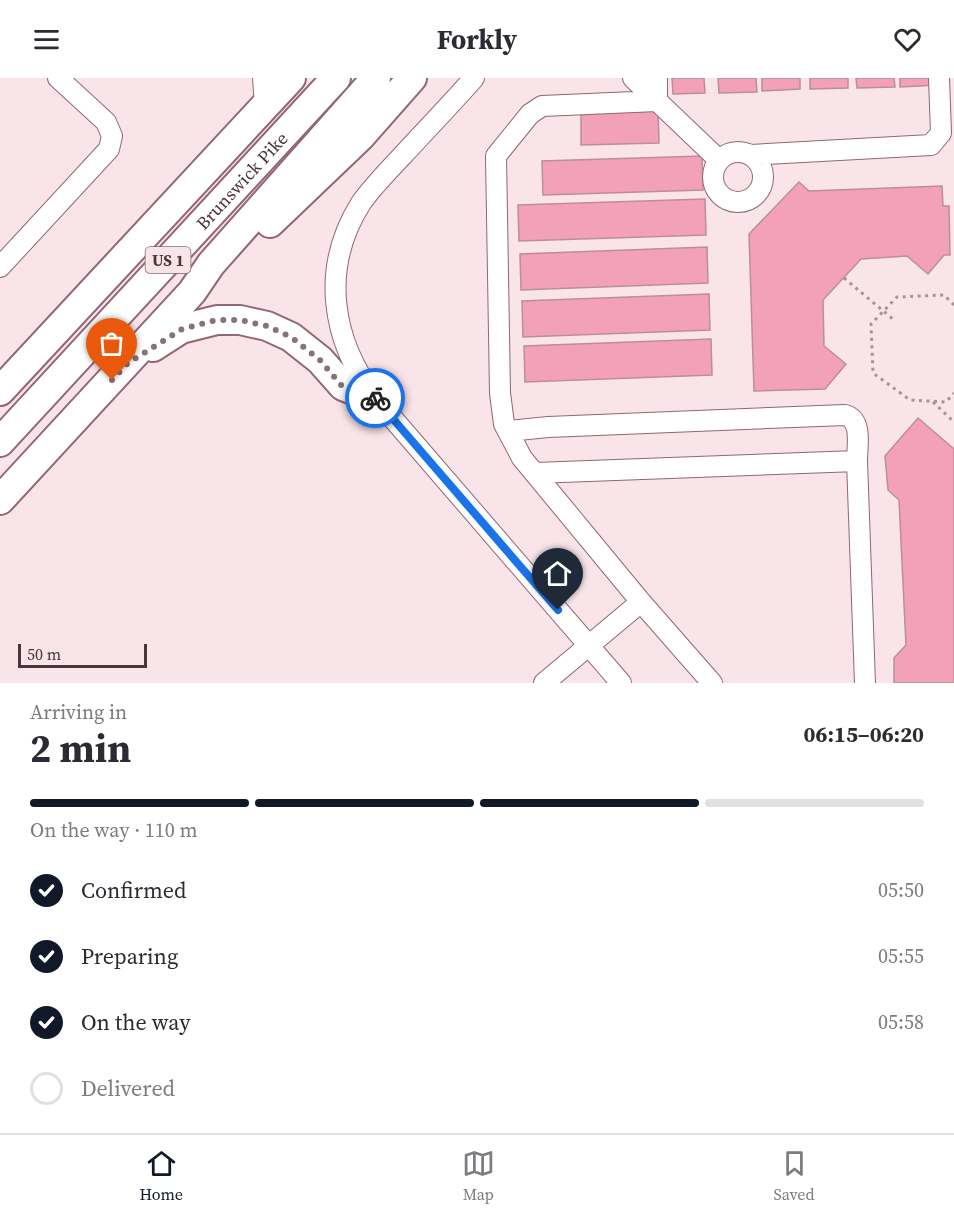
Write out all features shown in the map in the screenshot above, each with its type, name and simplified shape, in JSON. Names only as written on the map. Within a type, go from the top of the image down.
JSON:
[{"type":"highway","name":"Brunswick Pike","points":[[0,391],[264,92],[291,78]]},
{"type":"highway","name":"Brunswick Pike","points":[[0,442],[336,78]]},
{"type":"highway","points":[[0,500],[192,292],[211,264],[376,78]]},
{"type":"highway","points":[[192,292],[217,273],[360,137],[412,78]]},
{"type":"highway","points":[[128,363],[182,329],[217,320],[240,320],[267,326],[291,337],[320,360],[342,386],[376,399]]},
{"type":"street","points":[[0,267],[109,149],[112,136],[106,122],[58,78]]},
{"type":"street","points":[[474,78],[378,182],[348,227],[339,257],[336,293],[342,338],[351,361],[376,399],[621,683]]},
{"type":"street","points":[[633,78],[719,160]]},
{"type":"street","points":[[657,78],[657,101]]},
{"type":"street","points":[[750,155],[761,167],[762,183],[754,196],[740,202],[723,198],[713,184],[714,167],[719,160],[735,152],[750,155],[931,145],[941,133],[939,78]]},
{"type":"street","points":[[657,101],[542,106],[530,114],[496,156],[500,393],[504,424],[522,458],[641,602],[712,683]]},
{"type":"street","points":[[508,431],[560,426],[845,415],[853,418],[857,425],[865,683]]},
{"type":"street","points":[[535,473],[857,462]]},
{"type":"street","points":[[544,683],[641,602]]},
{"type":"path","points":[[844,278],[894,320]]},
{"type":"path","points":[[954,305],[944,295],[897,297],[871,324],[873,373],[910,400],[946,402],[954,393]]},
{"type":"path","points":[[932,401],[954,422]]},
{"type":"building","points":[[672,78],[704,78],[705,93],[673,94]]},
{"type":"building","points":[[718,78],[756,78],[757,92],[719,93]]},
{"type":"building","points":[[762,78],[800,78],[800,89],[762,91]]},
{"type":"building","points":[[810,78],[848,78],[848,88],[810,89]]},
{"type":"building","points":[[856,78],[894,78],[895,87],[857,88]]},
{"type":"building","points":[[900,78],[938,78],[938,85],[900,87]]},
{"type":"building","points":[[658,110],[659,143],[581,145],[581,111]]},
{"type":"building","points":[[702,156],[703,190],[543,195],[542,161]]},
{"type":"building","points":[[799,182],[809,191],[942,186],[943,206],[949,206],[950,255],[944,255],[928,274],[907,256],[861,259],[823,300],[824,346],[846,364],[825,389],[754,391],[749,234]]},
{"type":"building","points":[[705,199],[706,235],[519,241],[518,205]]},
{"type":"building","points":[[707,247],[708,283],[521,290],[520,254]]},
{"type":"building","points":[[709,294],[710,330],[523,337],[522,301]]},
{"type":"building","points":[[711,339],[712,375],[525,382],[524,346]]},
{"type":"building","points":[[918,418],[954,449],[954,683],[894,683],[894,658],[906,645],[899,500],[888,490],[885,456]]},
{"type":"way so far","points":[[112,380],[128,363],[182,329],[217,320],[240,320],[267,326],[291,337],[320,360],[342,386],[375,398]]},
{"type":"route","points":[[375,398],[558,610]]}]
